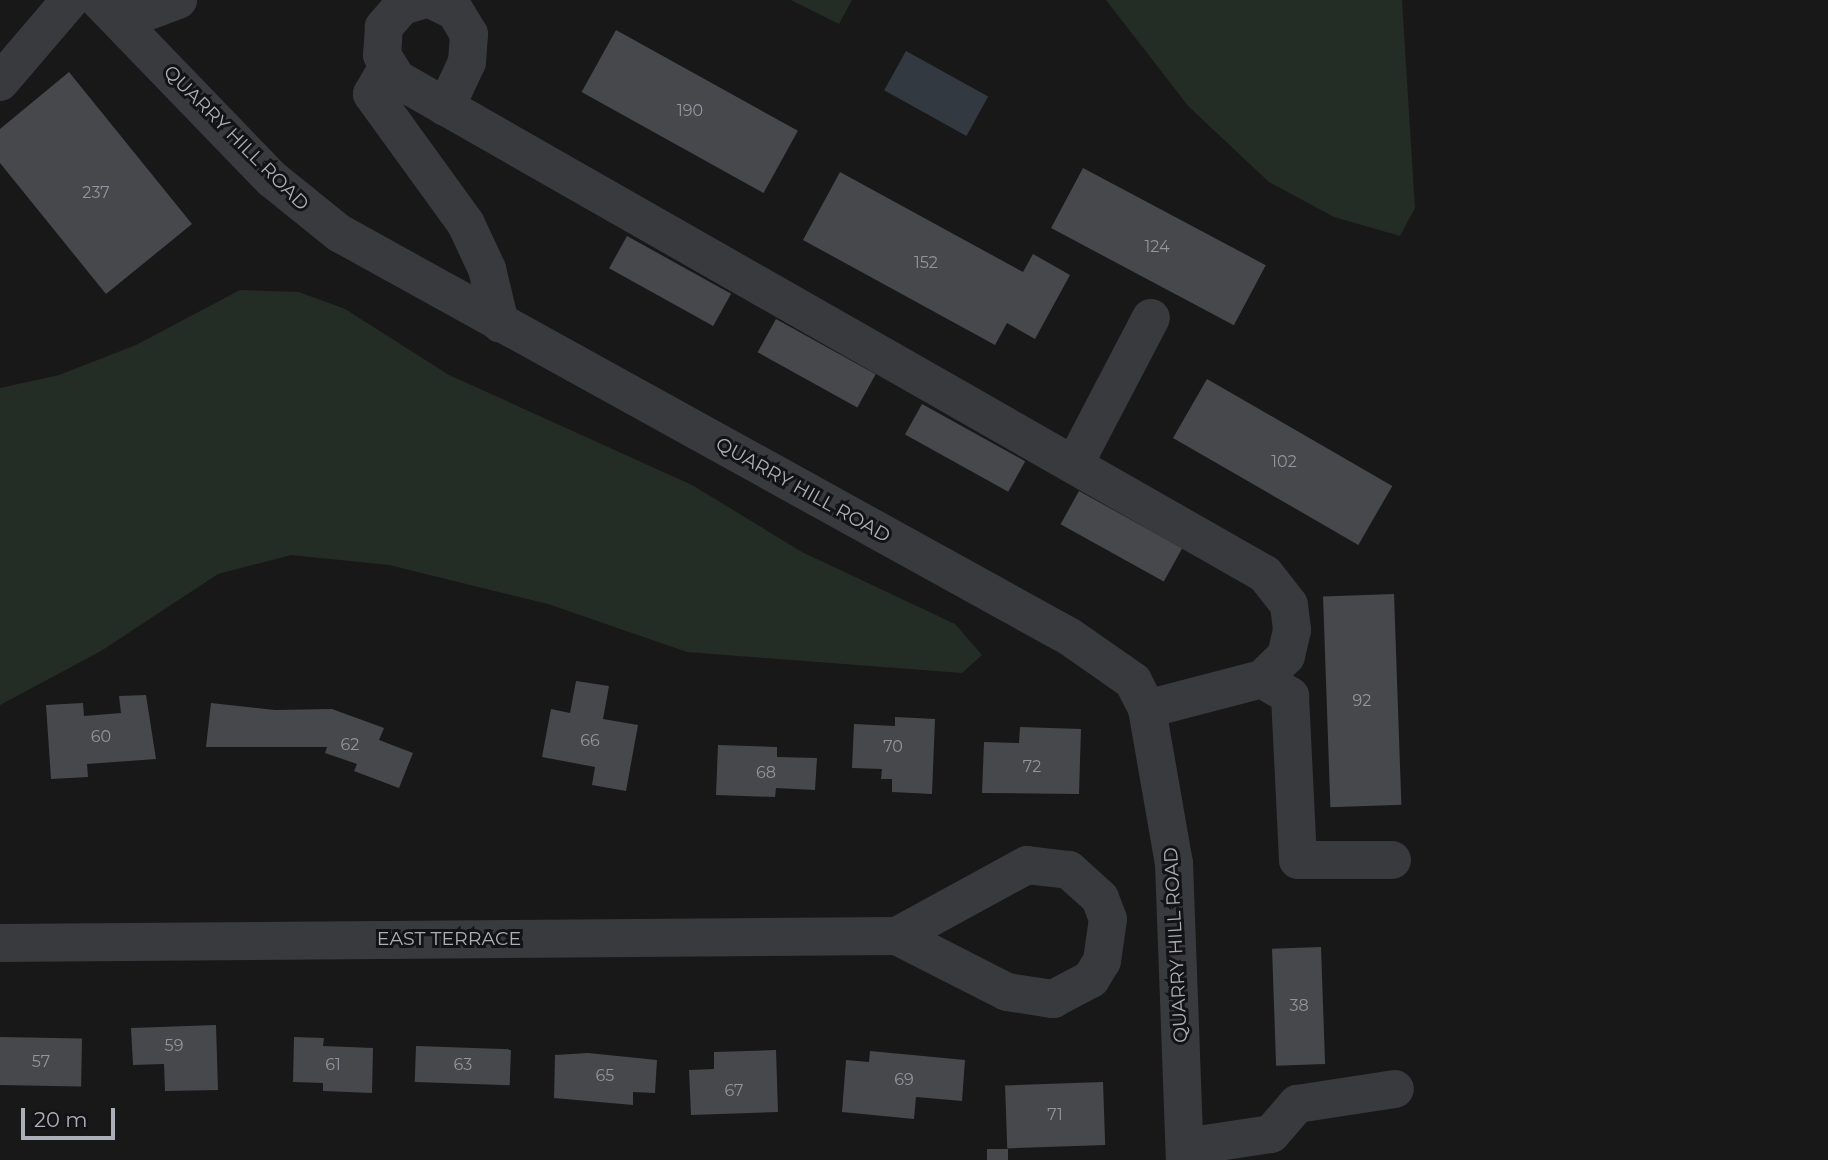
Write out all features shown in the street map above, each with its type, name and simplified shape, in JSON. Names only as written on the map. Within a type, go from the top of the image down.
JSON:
[{"type":"street","points":[[2,75],[70,0]]},
{"type":"street","points":[[110,11],[178,0]]},
{"type":"street","points":[[422,0],[402,6],[384,27],[381,41],[387,68],[373,94],[466,224],[487,269],[500,323]]},
{"type":"street","points":[[432,0],[455,10],[469,34],[467,62],[446,107]]},
{"type":"street","name":"QUARRY HILL ROAD","points":[[110,11],[315,217],[500,323],[1100,654],[1133,681],[1147,709],[1166,802],[1179,917],[1185,1154]]},
{"type":"street","points":[[387,68],[446,107],[1265,574],[1289,605],[1292,630],[1286,656],[1262,679],[1147,709]]},
{"type":"street","points":[[1074,465],[1151,318]]},
{"type":"street","points":[[1262,679],[1290,696],[1298,860],[1392,860]]},
{"type":"street","name":"EAST TERRACE","points":[[0,943],[897,936],[1007,992],[1054,999],[1091,979],[1102,961],[1108,919],[1100,898],[1069,870],[1027,864],[897,936]]},
{"type":"street","points":[[1185,1154],[1271,1134],[1297,1104],[1395,1089]]},
{"type":"shaded area","points":[[791,0],[852,0],[839,24]]},
{"type":"shaded area","points":[[1106,0],[1402,0],[1415,208],[1400,236],[1334,217],[1269,182],[1189,107]]},
{"type":"shaded area","points":[[906,51],[988,97],[966,136],[884,90]]},
{"type":"shaded area","points":[[240,290],[299,292],[345,309],[449,375],[692,485],[802,552],[955,624],[982,655],[962,673],[687,652],[548,604],[389,565],[291,555],[218,574],[101,651],[0,705],[0,388],[59,375],[136,345]]},
{"type":"building","points":[[616,30],[798,131],[763,193],[582,92]]},
{"type":"building","points":[[69,72],[192,224],[106,294],[0,163],[0,129]]},
{"type":"building","points":[[1083,168],[1266,265],[1234,325],[1051,228]]},
{"type":"building","points":[[840,172],[1023,272],[1033,254],[1070,275],[1035,339],[1007,323],[995,345],[803,240]]},
{"type":"building","points":[[627,236],[731,294],[713,326],[609,268]]},
{"type":"building","points":[[776,319],[876,374],[857,408],[758,352]]},
{"type":"building","points":[[1207,379],[1392,486],[1358,545],[1173,438]]},
{"type":"building","points":[[922,404],[1025,461],[1008,492],[905,435]]},
{"type":"building","points":[[1079,491],[1182,548],[1164,581],[1061,524]]},
{"type":"building","points":[[1394,594],[1401,805],[1330,807],[1323,596]]},
{"type":"building","points":[[576,681],[609,686],[603,719],[638,725],[626,791],[592,785],[595,767],[542,757],[551,709],[570,713]]},
{"type":"building","points":[[146,695],[156,759],[87,764],[88,777],[51,779],[46,705],[83,703],[84,716],[121,713],[119,696]]},
{"type":"building","points":[[211,703],[275,710],[332,709],[384,728],[379,740],[413,753],[399,788],[354,771],[357,764],[325,753],[327,747],[206,747]]},
{"type":"building","points":[[895,717],[935,719],[932,794],[892,792],[892,779],[881,779],[882,769],[852,768],[854,724],[895,726]]},
{"type":"building","points":[[1020,727],[1081,729],[1079,794],[982,793],[984,742],[1019,743]]},
{"type":"building","points":[[718,745],[777,747],[777,757],[817,758],[815,790],[776,788],[775,797],[716,795]]},
{"type":"building","points":[[1321,947],[1325,1064],[1276,1066],[1272,949]]},
{"type":"building","points":[[216,1025],[218,1090],[165,1091],[164,1064],[133,1065],[131,1028]]},
{"type":"building","points":[[0,1037],[82,1038],[81,1086],[0,1085]]},
{"type":"building","points":[[294,1037],[324,1038],[323,1046],[373,1048],[372,1093],[323,1091],[323,1083],[293,1082]]},
{"type":"building","points":[[416,1046],[511,1049],[510,1085],[415,1082]]},
{"type":"building","points":[[776,1050],[778,1112],[691,1115],[689,1070],[714,1069],[714,1052]]},
{"type":"building","points":[[870,1051],[965,1060],[962,1101],[916,1097],[914,1119],[842,1112],[846,1060],[869,1062]]},
{"type":"building","points":[[588,1053],[657,1060],[655,1093],[633,1092],[633,1105],[554,1098],[555,1055]]},
{"type":"building","points":[[1103,1082],[1105,1145],[1007,1148],[1005,1085]]},
{"type":"building","points":[[987,1149],[1008,1149],[1008,1160],[987,1160]]}]
